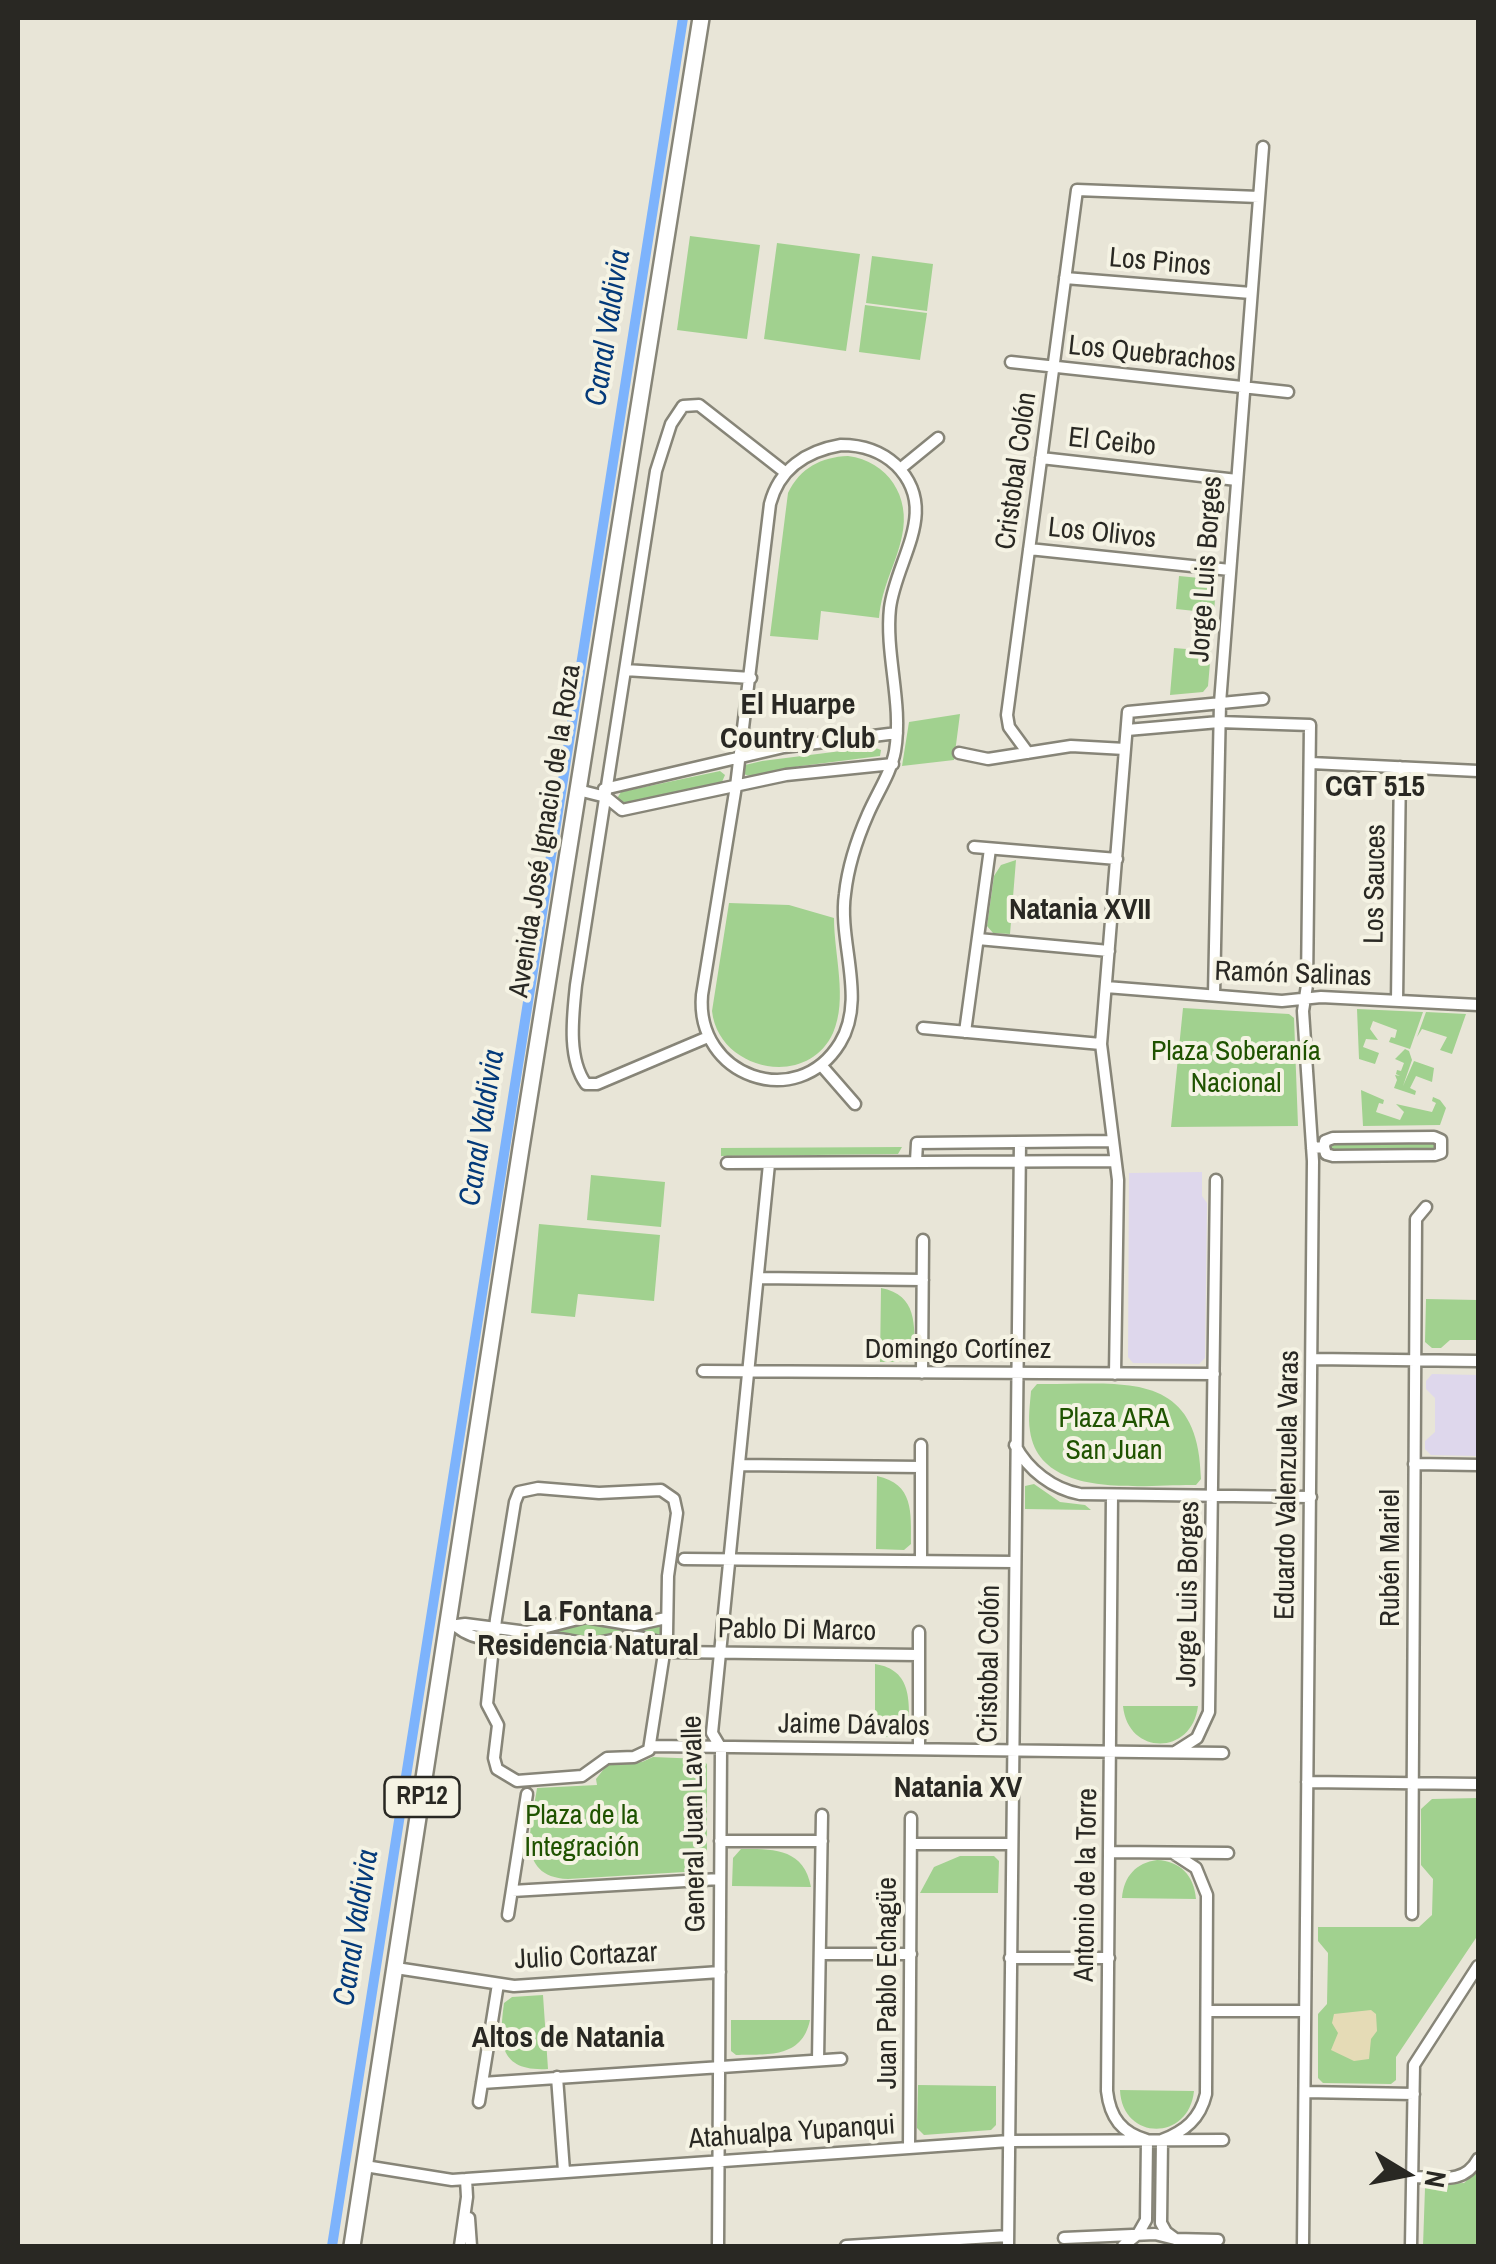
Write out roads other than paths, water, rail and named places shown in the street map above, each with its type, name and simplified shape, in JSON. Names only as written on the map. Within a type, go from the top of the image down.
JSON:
[{"type":"main road","name":"Avenida José Ignacio de la Roza","points":[[352,2246],[453,1627],[701,18]]},
{"type":"street","name":"Jorge Luis Borges","points":[[1214,996],[1220,703],[1262,148]]},
{"type":"street","name":"Cristobal Colón","points":[[1028,752],[1008,727],[1007,720],[1077,190],[1259,197]]},
{"type":"street","name":"Los Pinos","points":[[1065,278],[1251,293]]},
{"type":"street","name":"Los Quebrachos","points":[[1011,362],[1288,392]]},
{"type":"street","points":[[708,1036],[597,1084],[586,1084],[580,1074],[574,1042],[574,1004],[656,471],[677,412],[689,404],[699,405],[786,473]]},
{"type":"street","points":[[900,469],[938,438]]},
{"type":"street","points":[[840,445],[870,449],[900,469],[914,495],[916,518],[890,605],[897,732],[893,764],[858,839],[847,878],[843,922],[852,1005],[845,1034],[820,1065],[798,1077],[776,1080],[752,1076],[725,1061],[708,1036],[702,1017],[702,995],[751,678],[770,504],[774,489],[786,473],[808,455],[840,445]]},
{"type":"street","name":"El Ceibo","points":[[1041,458],[1237,480]]},
{"type":"street","name":"Los Olivos","points":[[1029,549],[1230,570]]},
{"type":"street","points":[[625,670],[751,678]]},
{"type":"street","points":[[1115,1374],[1118,1180],[1101,1044],[1128,712],[1263,699]]},
{"type":"street","points":[[1127,730],[1219,722]]},
{"type":"street","name":"Eduardo Valenzuela Varas","points":[[1219,722],[1310,725],[1304,1000],[1318,1147],[1312,1359],[1303,2246]]},
{"type":"street","points":[[584,790],[606,793],[784,747],[897,732]]},
{"type":"street","points":[[959,753],[988,759],[1071,746],[1126,749]]},
{"type":"street","points":[[1310,763],[1478,771]]},
{"type":"street","points":[[606,793],[622,810],[806,772],[893,764]]},
{"type":"street","name":"Los Sauces","points":[[1397,1001],[1400,767]]},
{"type":"street","points":[[974,847],[1116,859]]},
{"type":"street","points":[[965,1032],[990,848]]},
{"type":"street","points":[[978,939],[1109,951]]},
{"type":"street","name":"Ramón Salinas","points":[[1106,986],[1214,996],[1304,1000],[1321,997],[1478,1006]]},
{"type":"street","points":[[923,1028],[1101,1044]]},
{"type":"street","points":[[820,1065],[855,1104]]},
{"type":"street","points":[[1434,1137],[1443,1146],[1435,1155],[1333,1156],[1318,1147],[1329,1139],[1434,1137]]},
{"type":"street","points":[[916,1161],[917,1143],[1112,1141]]},
{"type":"street","name":"Cristobal Colón","points":[[1008,2241],[1020,1142]]},
{"type":"street","points":[[727,1163],[1115,1161]]},
{"type":"street","name":"General Juan Lavalle","points":[[718,2246],[721,1748],[712,1733],[770,1164]]},
{"type":"street","name":"Jorge Luis Borges","points":[[1175,1752],[1197,1738],[1210,1712],[1216,1180]]},
{"type":"street","name":"Rubén Mariel","points":[[1412,1914],[1416,1219],[1426,1206]]},
{"type":"street","points":[[922,1372],[923,1240]]},
{"type":"street","points":[[758,1278],[923,1280]]},
{"type":"street","points":[[1312,1359],[1478,1361]]},
{"type":"street","name":"Domingo Cortínez","points":[[703,1371],[1214,1374]]},
{"type":"street","points":[[1015,1444],[1034,1469],[1059,1488],[1080,1494],[1311,1497]]},
{"type":"street","points":[[921,1446],[921,1561]]},
{"type":"street","points":[[1414,1464],[1478,1465]]},
{"type":"street","points":[[739,1465],[921,1467]]},
{"type":"street","points":[[496,1633],[519,1492],[530,1488],[661,1490],[674,1499],[677,1512],[651,1746]]},
{"type":"street","name":"Antonio de la Torre","points":[[1112,1495],[1108,2102],[1118,2125],[1147,2140]]},
{"type":"street","points":[[684,1558],[1014,1562]]},
{"type":"street","points":[[453,1627],[465,1633],[527,1632],[586,1617],[634,1625],[666,1618]]},
{"type":"street","points":[[918,1632],[918,1750]]},
{"type":"street","points":[[496,1633],[523,1642],[561,1639],[587,1643],[631,1635],[664,1644]]},
{"type":"street","name":"Jaime Dávalos","points":[[496,1633],[487,1704],[498,1724],[494,1758],[500,1774],[511,1780],[582,1776],[607,1758],[640,1756],[651,1746],[1223,1753]]},
{"type":"street","name":"Pablo Di Marco","points":[[674,1652],[918,1655]]},
{"type":"street","points":[[1307,1782],[1478,1784]]},
{"type":"street","points":[[508,1916],[526,1794]]},
{"type":"street","points":[[818,2060],[822,1815]]},
{"type":"street","name":"Juan Pablo Echagüe","points":[[909,2148],[912,1818]]},
{"type":"street","points":[[720,1841],[822,1841]]},
{"type":"street","points":[[911,1844],[1010,1844]]},
{"type":"street","points":[[1110,1852],[1228,1853]]},
{"type":"street","points":[[1173,1852],[1191,1862],[1206,1888],[1204,2104],[1188,2127],[1162,2140],[1161,2223],[1180,2243]]},
{"type":"street","points":[[512,1891],[720,1879]]},
{"type":"street","points":[[820,1954],[910,1954]]},
{"type":"street","points":[[1010,1958],[1109,1958]]},
{"type":"street","points":[[1411,2246],[1417,2059],[1478,1966]]},
{"type":"street","name":"Julio Cortazar","points":[[396,1968],[514,1986],[720,1972]]},
{"type":"street","points":[[479,2102],[498,1984]]},
{"type":"street","points":[[1207,2011],[1305,2011]]},
{"type":"street","points":[[482,2082],[841,2059]]},
{"type":"street","points":[[556,2078],[564,2171]]},
{"type":"street","points":[[1305,2092],[1414,2094]]},
{"type":"street","points":[[1123,2246],[1146,2220],[1147,2140]]},
{"type":"street","name":"Atahualpa Yupanqui","points":[[365,2166],[452,2180],[1009,2141],[1223,2140]]},
{"type":"street","points":[[1412,2177],[1462,2177],[1478,2159]]},
{"type":"street","points":[[466,2179],[471,2246]]},
{"type":"street","points":[[460,2246],[467,2198]]},
{"type":"street","points":[[1064,2238],[1134,2238],[1155,2234],[1180,2243],[1218,2240]]},
{"type":"street","points":[[846,2246],[1008,2241]]},
{"type":"waterway","name":"Canal Valdivia","points":[[332,2246],[683,18]]},
{"type":"district","name":"El Huarpe Country Club","points":[[798,723]]},
{"type":"district","name":"CGT 515","points":[[1375,788]]},
{"type":"district","name":"Natania XVII","points":[[1080,911]]},
{"type":"district","name":"La Fontana Residencia Natural","points":[[588,1630]]},
{"type":"district","name":"Natania XV","points":[[958,1789]]},
{"type":"district","name":"Altos de Natania","points":[[568,2039]]},
{"type":"park label","name":"Plaza Soberanía Nacional","points":[[1236,1068]]},
{"type":"park label","name":"Plaza ARA San Juan","points":[[1114,1435]]},
{"type":"park label","name":"Plaza de la Integración","points":[[582,1832]]}]
